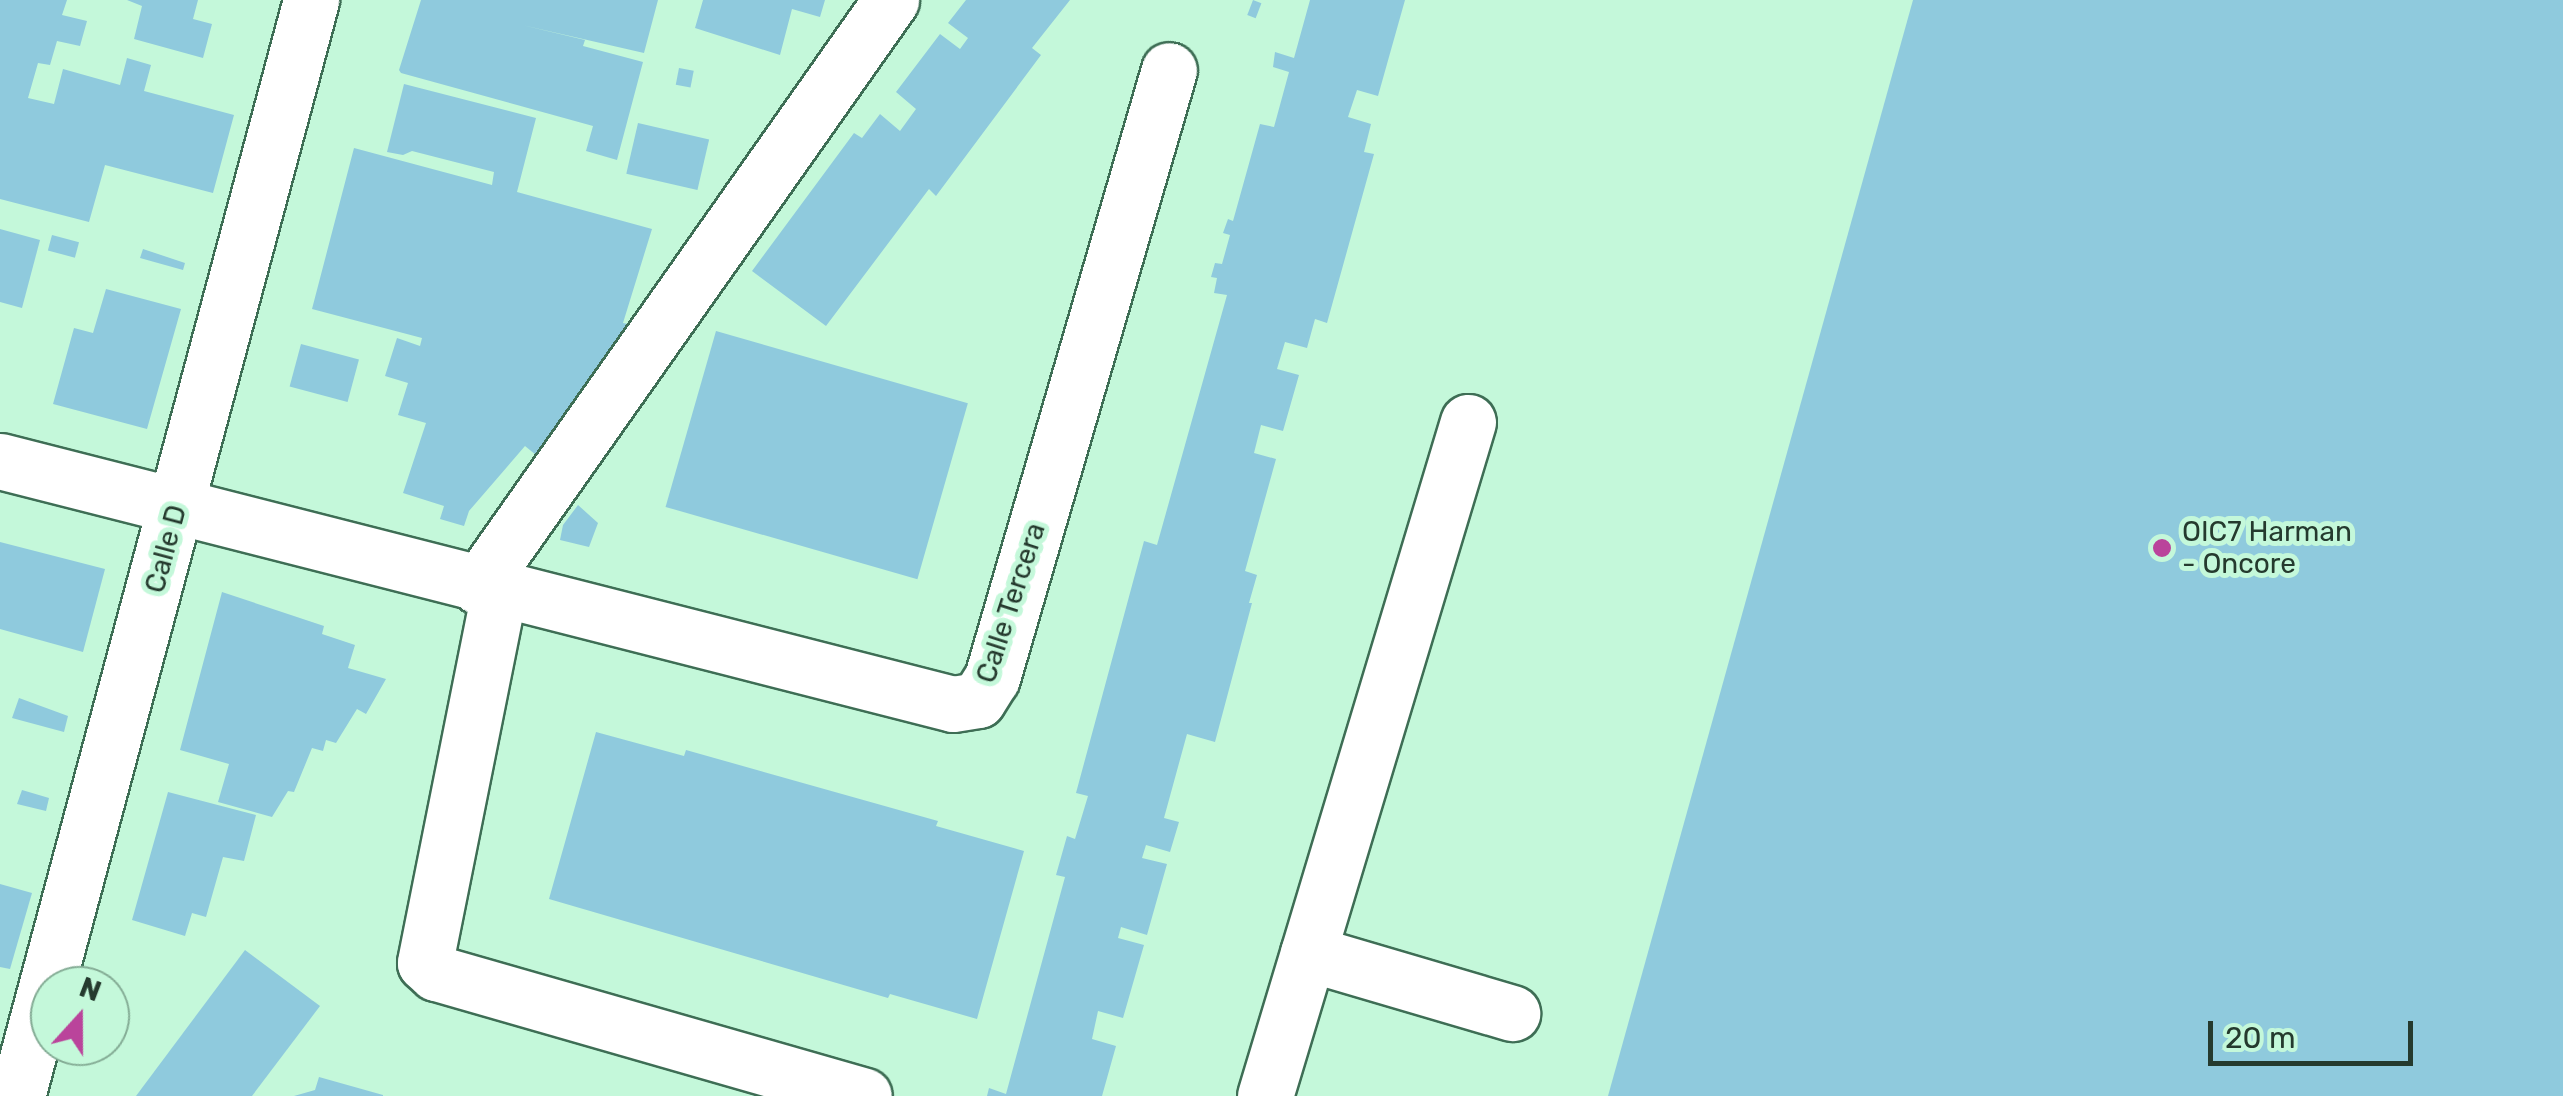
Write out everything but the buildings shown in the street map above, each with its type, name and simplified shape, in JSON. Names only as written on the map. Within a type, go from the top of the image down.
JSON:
[{"type":"street","name":"Calle D","points":[[17,1096],[311,0]]},
{"type":"street","points":[[864,1096],[436,973],[425,963],[488,589],[891,0]]},
{"type":"street","name":"Calle Tercera","points":[[0,462],[953,704],[978,700],[992,678],[1170,70]]},
{"type":"street","points":[[1265,1096],[1468,422]]},
{"type":"street","points":[[1308,952],[1512,1012]]},
{"type":"place","name":"OIC7 Harman - Oncore","points":[[2162,548]]}]
